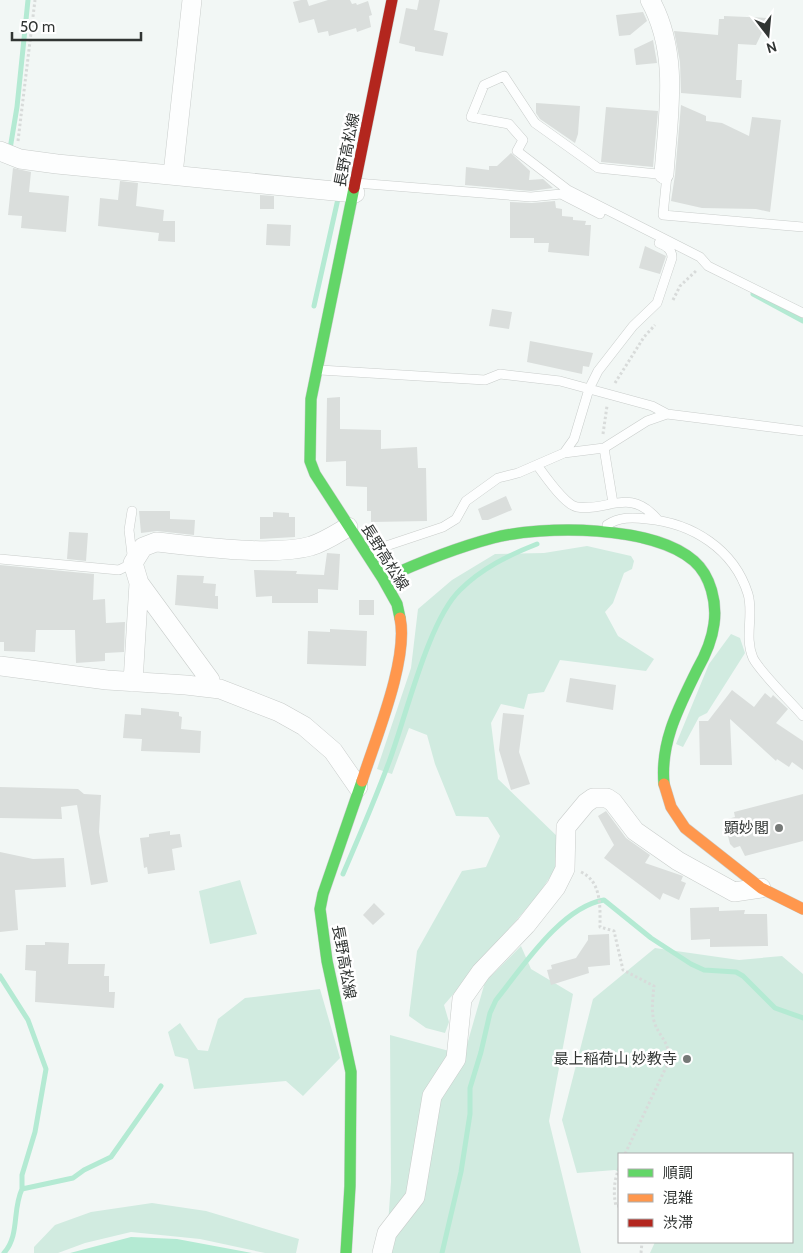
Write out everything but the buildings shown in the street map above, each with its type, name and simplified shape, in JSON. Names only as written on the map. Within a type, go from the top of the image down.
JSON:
[{"type":"main road","name":"長野高松線","points":[[346,1253],[350,1186],[351,1072],[327,961],[320,909],[323,894],[358,787],[387,706],[402,643],[402,623],[397,604],[383,579],[315,474],[310,461],[311,399],[347,190],[392,0]]},
{"type":"main road","points":[[383,579],[494,538],[519,534],[598,531],[630,534],[673,548],[690,557],[707,579],[713,593],[715,619],[707,649],[665,738],[661,764],[666,794],[675,816],[685,828],[761,888],[803,909]]},
{"type":"street","points":[[173,174],[192,0]]},
{"type":"street","points":[[650,0],[664,32],[670,67],[664,174]]},
{"type":"street","points":[[7,154],[57,164],[347,190]]},
{"type":"street","points":[[211,688],[210,680],[139,583],[133,563],[143,547],[156,542],[286,550],[310,546],[330,538],[348,527]]},
{"type":"street","points":[[133,682],[139,583]]},
{"type":"street","points":[[0,666],[133,682],[211,688],[279,712],[304,726],[333,751],[358,787]]},
{"type":"street","points":[[382,1253],[387,1233],[415,1197],[432,1096],[456,1059],[462,999],[480,972],[526,925],[556,887],[565,864],[566,827],[586,803],[600,796],[613,802],[635,832],[678,861],[734,892],[761,888]]},
{"type":"lane","points":[[564,453],[574,439],[589,389],[598,371],[633,326],[657,303],[672,258],[672,252],[667,247],[568,190],[525,158],[517,151],[523,140],[509,124],[471,117],[484,85],[504,76],[535,123],[598,168],[668,174],[663,215],[803,227]]},
{"type":"lane","points":[[347,190],[531,197],[560,194],[677,246],[705,263],[803,313]]},
{"type":"lane","points":[[317,370],[485,380],[500,374],[560,381],[652,406],[667,414],[803,432]]},
{"type":"lane","points":[[365,552],[443,527],[456,519],[466,501],[498,478],[537,465],[564,453],[604,448],[647,421],[667,414]]},
{"type":"lane","points":[[604,448],[613,502]]},
{"type":"lane","points":[[537,465],[568,503],[577,507],[613,502],[634,504],[650,510],[658,520]]},
{"type":"lane","points":[[0,559],[39,561],[106,571],[119,570],[133,563],[129,530],[132,511]]},
{"type":"lane","points":[[598,531],[619,519],[634,517],[658,520],[683,526],[707,539],[720,550],[742,577],[749,597],[749,646],[754,660],[803,716]]},
{"type":"path","points":[[7,154],[16,150],[22,118],[35,0]]},
{"type":"path","points":[[668,308],[680,286],[705,263]]},
{"type":"path","points":[[604,448],[603,435],[615,381],[644,337],[658,322]]},
{"type":"path","points":[[565,864],[586,874],[594,884],[599,896],[600,926],[614,931],[623,970],[654,986],[654,1022],[662,1034],[669,1053],[669,1061],[625,1153]]},
{"type":"path","points":[[618,1170],[615,1178],[614,1194],[616,1206],[618,1206]]},
{"type":"shaded area","points":[[587,546],[631,556],[634,561],[632,569],[624,573],[613,603],[605,612],[618,636],[654,659],[646,671],[560,660],[544,692],[528,694],[524,709],[501,704],[491,723],[498,779],[560,839],[558,865],[538,895],[444,1005],[449,1022],[445,1033],[426,1028],[409,1016],[417,951],[462,871],[486,867],[500,836],[488,817],[456,816],[435,764],[427,735],[409,728],[392,774],[377,769],[411,668],[418,609],[452,580],[495,554],[544,553]]},
{"type":"shaded area","points":[[731,634],[740,638],[745,653],[707,713],[699,717],[683,747],[676,744],[709,664]]},
{"type":"shaded area","points":[[240,880],[257,934],[210,944],[199,891]]},
{"type":"shaded area","points":[[521,946],[531,969],[573,994],[549,1121],[581,1253],[386,1253],[391,1182],[390,1035],[464,1055],[485,982]]},
{"type":"shaded area","name":"最上稲荷山 妙教寺","points":[[655,948],[739,960],[782,956],[803,974],[803,1253],[650,1253],[655,1243],[793,1243],[793,1153],[618,1153],[618,1172],[615,1170],[577,1173],[562,1120],[593,999]]},
{"type":"shaded area","points":[[320,989],[340,1058],[303,1096],[286,1081],[194,1089],[188,1059],[175,1056],[168,1032],[180,1023],[198,1050],[208,1051],[218,1019],[245,998]]},
{"type":"shaded area","points":[[152,1203],[206,1211],[299,1239],[296,1253],[265,1253],[200,1239],[131,1232],[85,1243],[58,1253],[34,1253],[34,1247],[55,1225],[91,1212]]},
{"type":"shaded area","points":[[131,1237],[177,1239],[252,1253],[70,1253]]},
{"type":"waterway","points":[[10,149],[17,107],[28,0]]},
{"type":"waterway","points":[[314,306],[344,172]]},
{"type":"waterway","points":[[753,294],[803,321]]},
{"type":"waterway","points":[[343,874],[389,762],[428,646],[448,604],[477,575],[506,558],[537,544]]},
{"type":"waterway","points":[[442,1253],[461,1172],[470,1114],[470,1088],[490,1013],[496,1000],[530,956],[558,926],[573,914],[588,905],[604,900],[651,938],[691,964],[704,970],[736,972],[743,976],[775,1008],[803,1018]]},
{"type":"waterway","points":[[0,976],[28,1020],[46,1069],[35,1132],[22,1175],[22,1189]]},
{"type":"waterway","points":[[4,1253],[12,1238],[17,1205],[22,1189],[73,1178],[84,1170],[111,1157],[161,1086]]},
{"type":"traffic: fast","points":[[354,188],[311,399],[310,461],[315,474],[383,579],[397,604],[400,618]]},
{"type":"traffic: fast","points":[[383,579],[465,546],[493,538],[540,531],[597,531],[626,534],[653,540],[676,549],[694,561],[705,574],[712,590],[715,607],[714,624],[708,648],[672,725],[665,754],[664,784]]},
{"type":"traffic: fast","points":[[346,1253],[350,1186],[351,1072],[327,961],[320,909],[323,894],[362,781]]},
{"type":"traffic: slow","points":[[362,781],[395,677],[400,655],[400,618]]},
{"type":"traffic: slow","points":[[664,784],[671,807],[685,828],[761,888],[803,909]]},
{"type":"traffic: jam","points":[[354,188],[392,0]]},
{"type":"place","name":"顕妙閣","points":[[779,828]]},
{"type":"place","name":"最上稲荷山 妙教寺","points":[[687,1059]]}]
